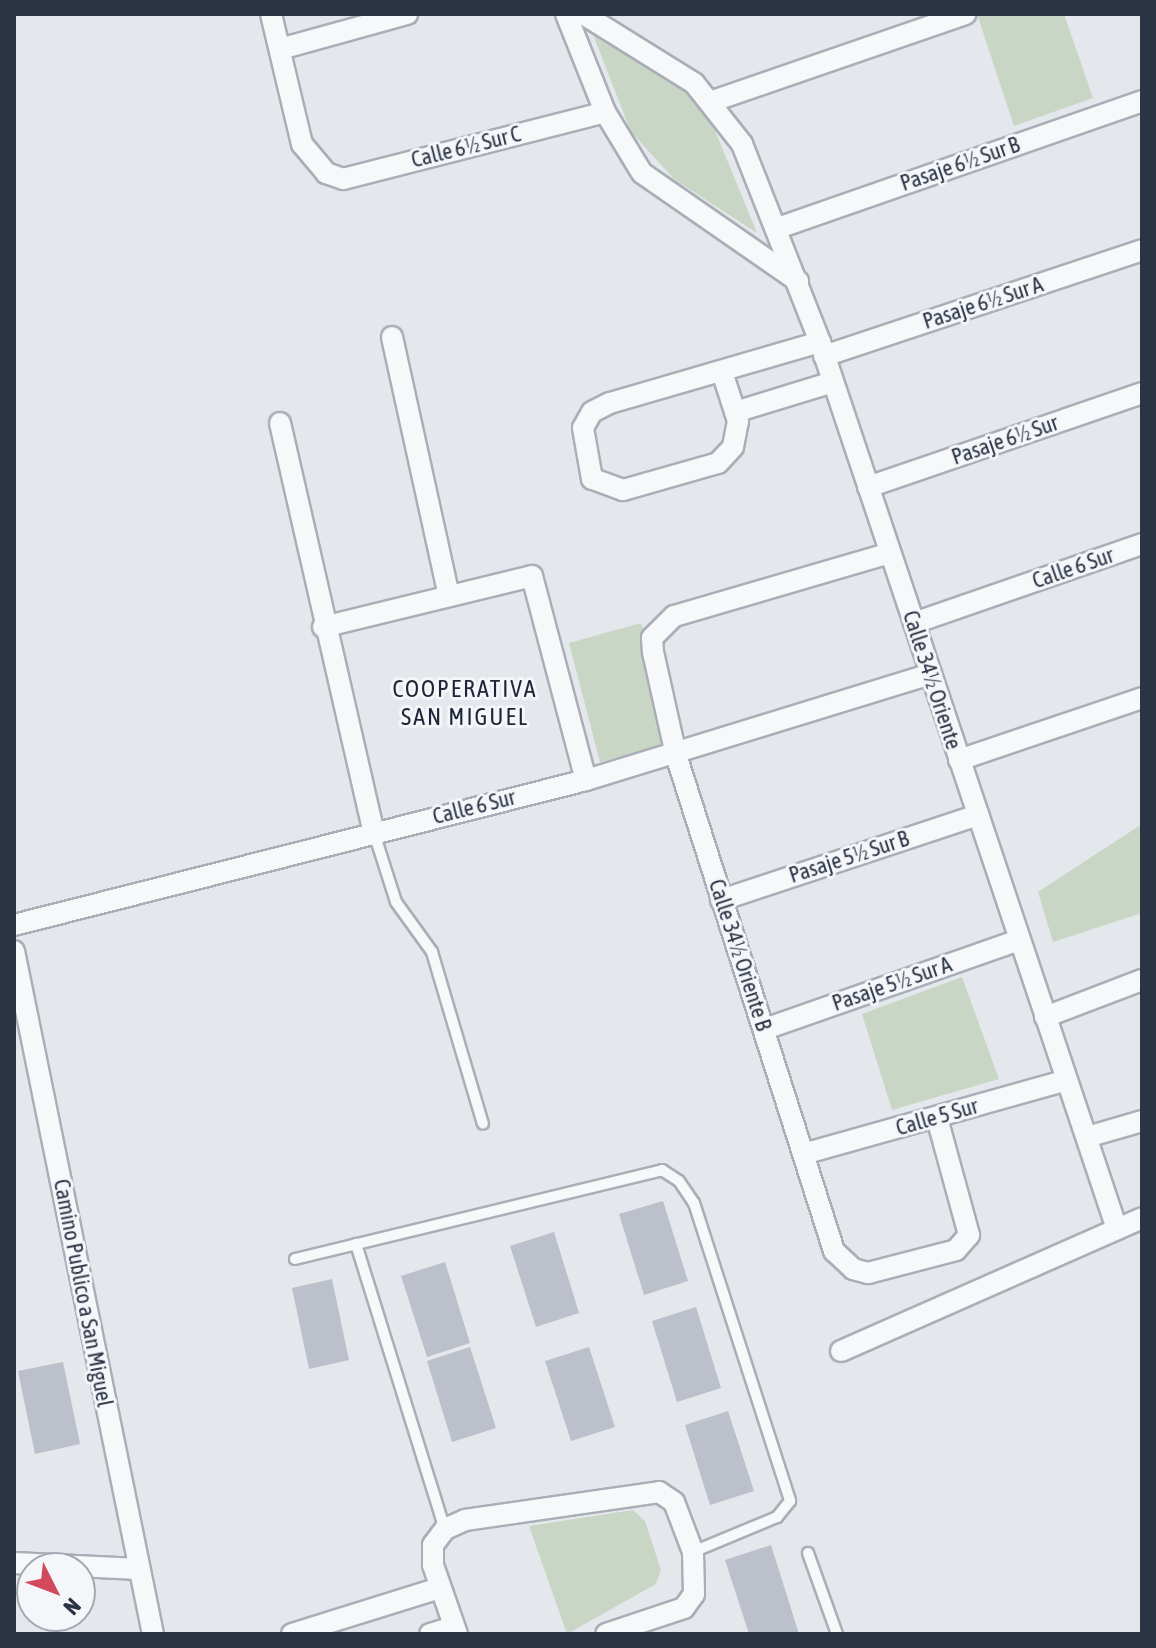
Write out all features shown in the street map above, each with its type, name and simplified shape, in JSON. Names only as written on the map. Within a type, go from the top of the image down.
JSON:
[{"type":"street","points":[[271,14],[280,49],[407,14]]},
{"type":"street","points":[[566,14],[605,112],[656,187],[798,281]]},
{"type":"street","name":"Calle 34½ Oriente","points":[[583,14],[674,68],[713,101],[742,144],[778,228],[822,349],[1117,1229]]},
{"type":"street","points":[[713,101],[965,14]]},
{"type":"street","name":"Calle 6½ Sur C","points":[[280,49],[302,144],[326,173],[343,179],[605,112]]},
{"type":"street","name":"Pasaje 6½ Sur B","points":[[778,228],[1142,101]]},
{"type":"street","name":"Pasaje 6½ Sur A","points":[[822,349],[1142,250]]},
{"type":"street","points":[[392,337],[449,596]]},
{"type":"street","points":[[722,372],[735,412],[733,447],[718,463],[605,489],[592,479],[583,428],[592,412],[722,372],[822,349]]},
{"type":"street","points":[[735,412],[833,382]]},
{"type":"street","name":"Pasaje 6½ Sur","points":[[868,487],[1142,393]]},
{"type":"street","points":[[280,423],[323,627],[374,832]]},
{"type":"street","name":"Calle 6 Sur","points":[[914,623],[1142,544]]},
{"type":"street","name":"Calle 34½ Oriente B","points":[[890,553],[674,616],[652,638],[676,755],[721,900],[807,1153],[834,1251],[853,1269],[868,1273],[956,1250],[969,1235],[937,1118]]},
{"type":"street","points":[[323,627],[532,576],[586,780]]},
{"type":"street","name":"Calle 6 Sur","points":[[14,925],[586,780],[676,755],[930,674]]},
{"type":"street","points":[[959,760],[1142,698]]},
{"type":"street","name":"Pasaje 5½ Sur B","points":[[721,900],[978,815]]},
{"type":"street","name":"Pasaje 5½ Sur A","points":[[765,1029],[1019,940]]},
{"type":"street","name":"Camino Publico a San Miguel","points":[[14,951],[153,1634]]},
{"type":"street","points":[[1045,1017],[1142,980]]},
{"type":"street","name":"Calle 5 Sur","points":[[807,1153],[1066,1080]]},
{"type":"street","points":[[1087,1137],[1142,1121]]},
{"type":"street","points":[[841,1351],[1142,1218]]},
{"type":"street","points":[[430,1634],[455,1630],[440,1588],[433,1545],[445,1529],[659,1492],[674,1502],[693,1552],[697,1578],[684,1608],[606,1634]]},
{"type":"street","points":[[14,1563],[139,1569]]},
{"type":"street","points":[[292,1634],[440,1588]]},
{"type":"lane","points":[[374,832],[396,902],[432,952],[483,1124]]},
{"type":"lane","points":[[295,1259],[662,1170],[679,1181],[694,1203],[790,1501],[777,1517],[693,1552]]},
{"type":"lane","points":[[356,1244],[445,1529]]},
{"type":"lane","points":[[808,1553],[837,1634]]},
{"type":"green space","points":[[977,14],[1064,14],[1093,98],[1014,126]]},
{"type":"green space","points":[[592,32],[682,89],[709,116],[757,233],[674,179],[631,132]]},
{"type":"green space","points":[[641,623],[673,743],[600,762],[569,643]]},
{"type":"green space","points":[[1142,824],[1142,913],[1053,942],[1038,892]]},
{"type":"green space","points":[[962,977],[999,1079],[892,1110],[862,1014]]},
{"type":"green space","points":[[633,1510],[645,1521],[661,1570],[656,1584],[567,1634],[529,1526]]},
{"type":"building","points":[[663,1201],[688,1281],[644,1295],[619,1214]]},
{"type":"building","points":[[554,1232],[579,1313],[536,1327],[510,1246]]},
{"type":"building","points":[[445,1262],[470,1343],[427,1357],[401,1276]]},
{"type":"building","points":[[332,1279],[349,1360],[309,1369],[292,1288]]},
{"type":"building","points":[[696,1307],[721,1388],[677,1402],[652,1321]]},
{"type":"building","points":[[470,1347],[496,1428],[452,1442],[427,1361]]},
{"type":"building","points":[[589,1347],[615,1427],[571,1441],[545,1361]]},
{"type":"building","points":[[63,1362],[80,1444],[35,1454],[18,1371]]},
{"type":"building","points":[[728,1411],[754,1491],[710,1505],[685,1425]]},
{"type":"building","points":[[771,1545],[799,1634],[749,1634],[725,1560]]},
{"type":"district","name":"COOPERATIVA SAN MIGUEL","points":[[465,703]]}]
